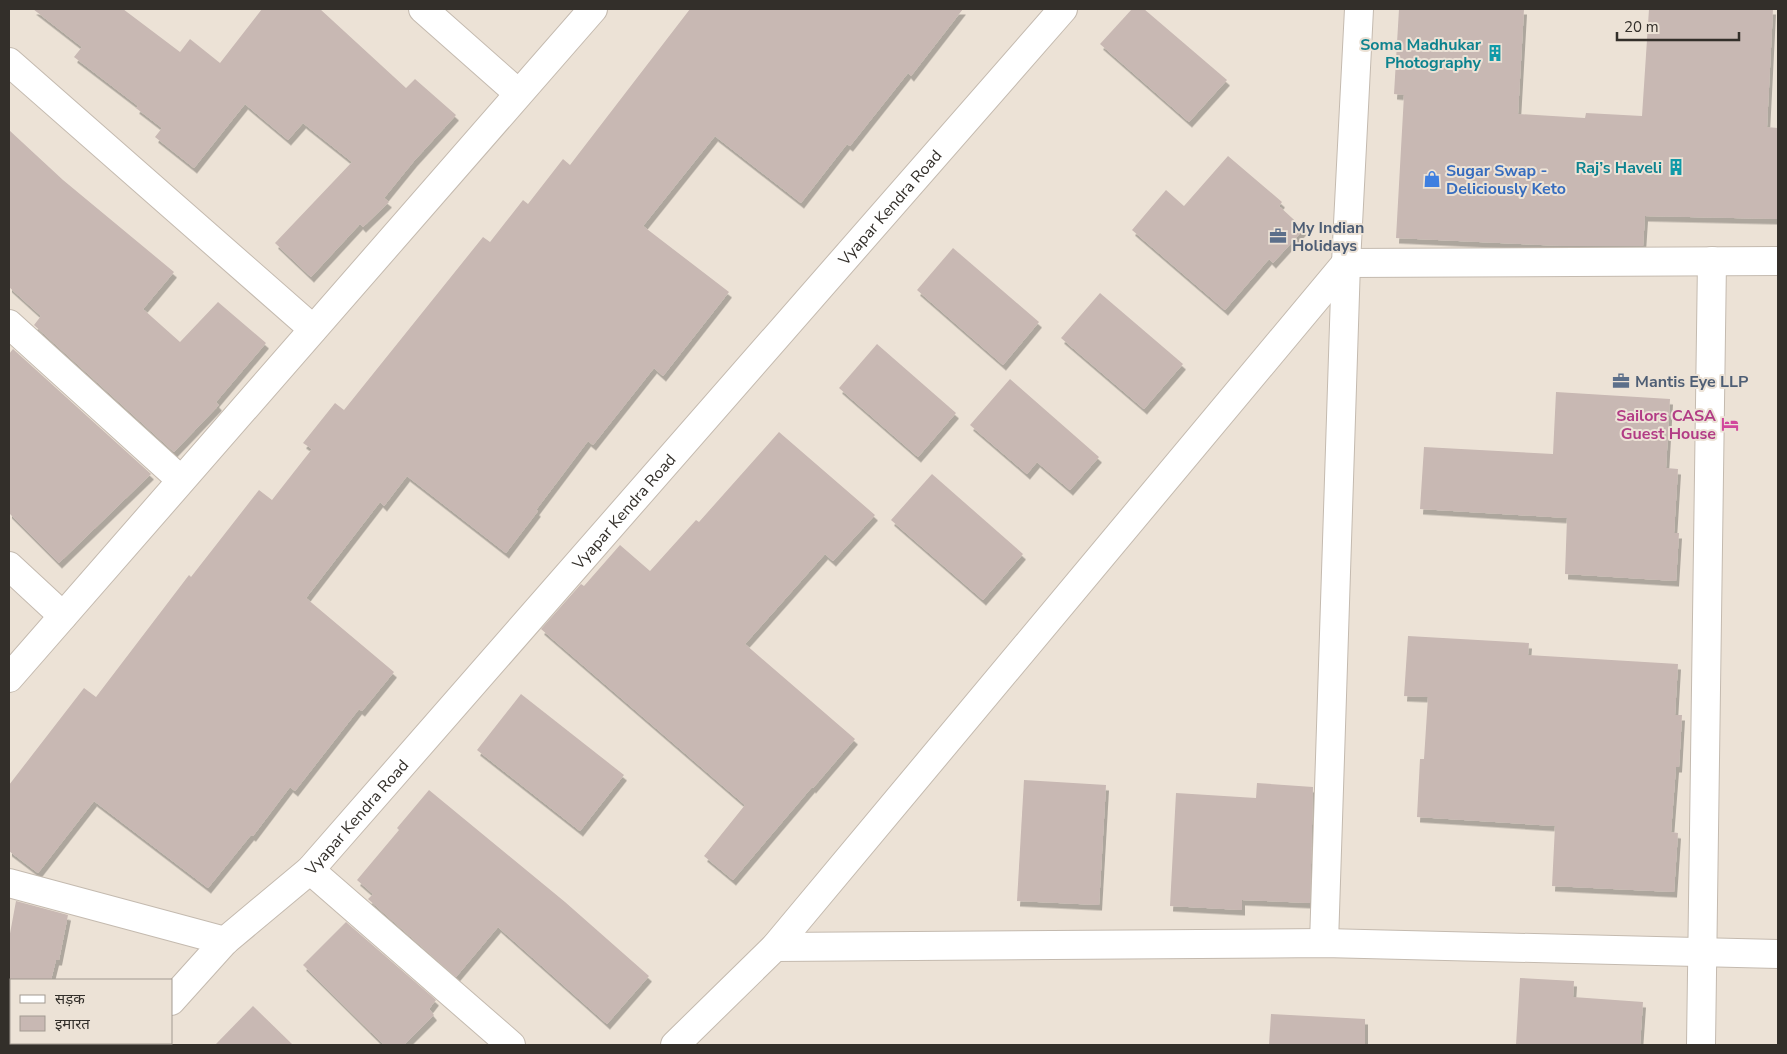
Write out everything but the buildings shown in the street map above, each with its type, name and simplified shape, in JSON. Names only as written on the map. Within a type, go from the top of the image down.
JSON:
[{"type":"street","points":[[423,9],[518,93]]},
{"type":"street","points":[[9,678],[593,9]]},
{"type":"street","name":"Vyapar Kendra Road","points":[[172,1000],[225,941],[310,870],[1063,9]]},
{"type":"street","points":[[1324,943],[1346,263],[1359,9]]},
{"type":"street","points":[[9,62],[313,329]]},
{"type":"street","points":[[1701,1045],[1712,261]]},
{"type":"street","points":[[675,1045],[775,947],[1346,263],[1778,261]]},
{"type":"street","points":[[9,324],[181,480]]},
{"type":"street","points":[[9,566],[63,616]]},
{"type":"street","points":[[310,870],[511,1045]]},
{"type":"street","points":[[9,883],[225,941]]},
{"type":"street","points":[[775,947],[1324,943],[1778,954]]},
{"type":"place","name":"Soma Madhukar Photography","points":[[1495,53]]},
{"type":"place","name":"Raj’s Haveli","points":[[1676,167]]},
{"type":"place","name":"Sugar Swap - Deliciously Keto","points":[[1432,179]]},
{"type":"place","name":"My Indian Holidays","points":[[1278,236]]},
{"type":"place","name":"Mantis Eye LLP","points":[[1621,381]]},
{"type":"place","name":"Sailors CASA Guest House","points":[[1730,424]]}]
